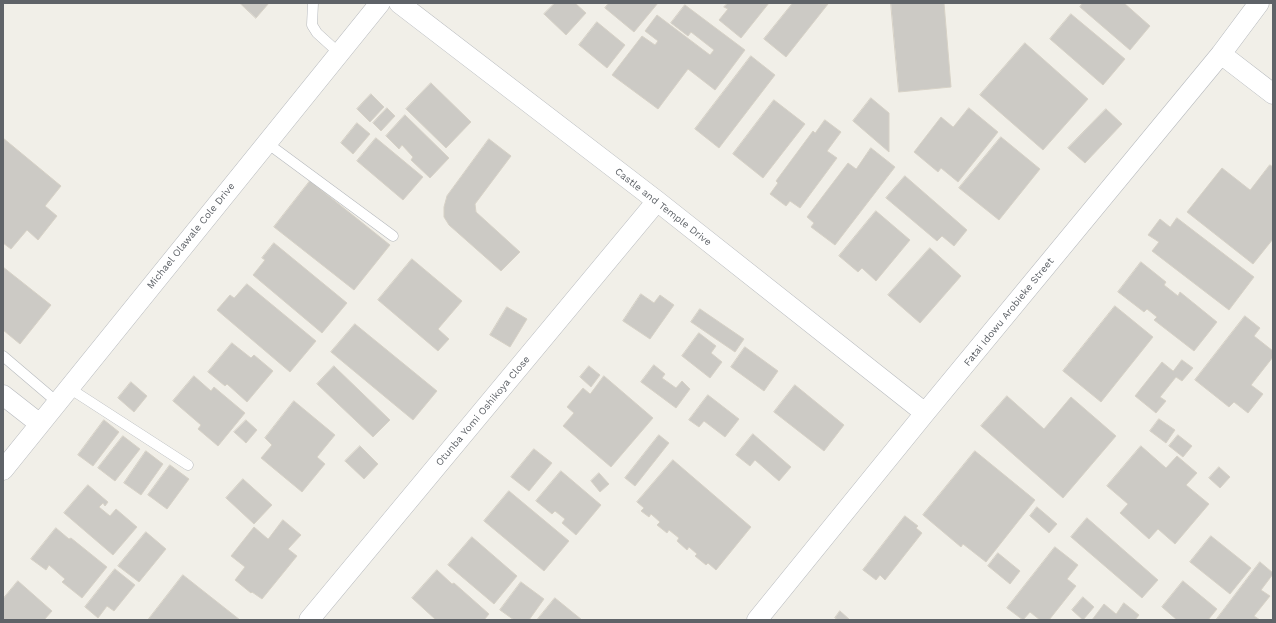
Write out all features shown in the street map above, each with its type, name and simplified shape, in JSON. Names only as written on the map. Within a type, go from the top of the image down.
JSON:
[{"type":"street","name":"Michael Olawale Cole Drive","points":[[3,470],[380,3]]},
{"type":"street","name":"Castle and Temple Drive","points":[[399,3],[657,201],[925,413]]},
{"type":"street","name":"Fatai Idowu Arobieke Street","points":[[757,620],[925,413],[1221,54],[1260,3]]},
{"type":"street","points":[[1221,54],[1273,94]]},
{"type":"street","name":"Otunba Yomi Oshikoya Close","points":[[309,620],[657,201]]},
{"type":"street","points":[[3,395],[40,424]]},
{"type":"lane","points":[[313,3],[312,25],[317,33],[339,53]]},
{"type":"lane","points":[[267,143],[394,236]]},
{"type":"lane","points":[[3,356],[63,395],[188,465]]},
{"type":"building","points":[[240,3],[269,3],[256,18]]},
{"type":"building","points":[[555,3],[575,3],[586,13],[566,35],[544,14]]},
{"type":"building","points":[[609,3],[658,3],[634,32],[605,8]]},
{"type":"building","points":[[728,3],[769,3],[741,38],[719,20],[728,9],[724,7]]},
{"type":"building","points":[[793,3],[828,4],[786,57],[764,39]]},
{"type":"building","points":[[891,3],[944,3],[951,87],[899,92]]},
{"type":"building","points":[[1083,3],[1124,3],[1150,26],[1130,50],[1080,7]]},
{"type":"building","points":[[685,5],[745,50],[715,90],[688,69],[658,109],[612,75],[642,36],[655,45],[658,41],[645,31],[657,15],[710,55],[714,50],[691,32],[688,36],[671,23]]},
{"type":"building","points":[[1071,14],[1125,59],[1103,85],[1050,39]]},
{"type":"building","points":[[597,22],[625,45],[607,68],[579,45]]},
{"type":"building","points":[[1025,43],[1088,99],[1043,150],[980,95]]},
{"type":"building","points":[[751,56],[775,75],[719,148],[695,129]]},
{"type":"building","points":[[431,83],[471,122],[446,148],[406,109]]},
{"type":"building","points":[[371,94],[384,107],[370,122],[357,109]]},
{"type":"building","points":[[871,98],[889,113],[889,152],[853,121]]},
{"type":"building","points":[[774,100],[805,124],[763,178],[733,154]]},
{"type":"building","points":[[387,108],[395,116],[381,131],[373,123]]},
{"type":"building","points":[[969,108],[998,132],[958,182],[941,168],[938,172],[914,152],[941,117],[953,127]]},
{"type":"building","points":[[1106,109],[1122,124],[1085,163],[1068,148]]},
{"type":"building","points":[[405,115],[449,158],[430,178],[411,160],[413,157],[402,145],[399,149],[386,136]]},
{"type":"building","points":[[825,120],[841,132],[827,151],[837,158],[800,208],[790,201],[786,206],[770,194],[778,183],[776,181],[813,131],[815,133]]},
{"type":"building","points":[[357,123],[370,134],[353,154],[341,143]]},
{"type":"building","points":[[1001,137],[1040,169],[999,220],[959,188]]},
{"type":"building","points":[[3,138],[61,186],[45,206],[57,216],[38,240],[27,230],[11,249],[3,243]]},
{"type":"building","points":[[376,138],[423,177],[403,200],[357,161]]},
{"type":"building","points":[[489,139],[511,156],[475,204],[476,212],[520,252],[501,271],[449,225],[444,217],[444,207],[447,196]]},
{"type":"building","points":[[871,148],[895,167],[835,245],[811,227],[814,223],[807,217],[848,163],[856,169]]},
{"type":"building","points":[[1270,165],[1273,167],[1273,239],[1253,264],[1187,212],[1222,168],[1250,190]]},
{"type":"building","points":[[905,176],[967,230],[954,246],[942,236],[937,241],[886,198]]},
{"type":"building","points":[[310,181],[390,245],[354,290],[274,227]]},
{"type":"building","points":[[876,211],[910,240],[876,281],[862,268],[858,272],[839,256]]},
{"type":"building","points":[[1177,218],[1254,277],[1229,310],[1152,251],[1159,242],[1148,235],[1160,219],[1170,227]]},
{"type":"building","points":[[274,243],[347,303],[322,333],[253,275],[265,260],[262,258]]},
{"type":"building","points":[[930,248],[961,276],[920,323],[888,295]]},
{"type":"building","points":[[412,259],[462,301],[438,329],[449,339],[438,351],[378,300]]},
{"type":"building","points":[[1141,262],[1166,282],[1164,285],[1178,296],[1180,292],[1217,322],[1194,351],[1154,320],[1157,317],[1147,309],[1144,312],[1118,292]]},
{"type":"building","points":[[3,267],[51,305],[20,344],[3,330]]},
{"type":"building","points":[[247,284],[316,341],[290,372],[217,310],[230,295],[234,298]]},
{"type":"building","points":[[641,294],[654,303],[660,295],[674,305],[650,339],[623,321]]},
{"type":"building","points":[[1115,306],[1153,337],[1101,402],[1063,371]]},
{"type":"building","points":[[507,307],[527,319],[510,347],[490,335]]},
{"type":"building","points":[[700,309],[744,339],[735,352],[691,322]]},
{"type":"building","points":[[1245,316],[1260,328],[1254,336],[1273,351],[1273,357],[1251,385],[1263,394],[1248,413],[1234,402],[1229,407],[1195,380]]},
{"type":"building","points":[[355,324],[437,391],[413,420],[331,352]]},
{"type":"building","points":[[699,333],[716,346],[711,353],[722,362],[710,378],[682,356]]},
{"type":"building","points":[[232,343],[251,358],[254,355],[273,371],[247,402],[227,384],[225,386],[208,372]]},
{"type":"building","points":[[745,347],[778,371],[764,391],[731,367]]},
{"type":"building","points":[[1182,360],[1193,368],[1182,381],[1176,377],[1160,397],[1166,401],[1156,413],[1135,396],[1162,362],[1173,371]]},
{"type":"building","points":[[654,365],[665,374],[662,378],[676,388],[682,381],[690,389],[676,408],[641,382]]},
{"type":"building","points":[[334,366],[390,420],[373,437],[317,384]]},
{"type":"building","points":[[589,366],[600,375],[591,387],[580,377]]},
{"type":"building","points":[[194,376],[211,391],[214,387],[245,413],[218,446],[198,429],[201,425],[173,401]]},
{"type":"building","points":[[604,376],[653,418],[611,467],[563,426],[574,413],[567,407],[583,388],[590,394]]},
{"type":"building","points":[[131,382],[147,396],[134,412],[118,398]]},
{"type":"building","points":[[795,385],[844,425],[824,451],[774,412]]},
{"type":"building","points":[[708,395],[739,419],[725,437],[704,421],[699,427],[689,420]]},
{"type":"building","points":[[1007,396],[1044,429],[1071,397],[1116,436],[1063,498],[981,426]]},
{"type":"building","points":[[294,401],[335,435],[317,457],[325,464],[302,492],[261,458],[272,445],[265,438]]},
{"type":"building","points":[[1159,419],[1175,430],[1166,443],[1150,431]]},
{"type":"building","points":[[104,420],[119,432],[93,466],[78,455]]},
{"type":"building","points":[[246,420],[257,430],[246,443],[234,432]]},
{"type":"building","points":[[753,434],[791,467],[779,481],[755,460],[750,466],[736,455]]},
{"type":"building","points":[[659,435],[669,443],[635,486],[625,478]]},
{"type":"building","points":[[1178,435],[1192,446],[1183,457],[1169,446]]},
{"type":"building","points":[[123,436],[140,449],[115,481],[98,468]]},
{"type":"building","points":[[360,446],[378,464],[364,479],[345,461]]},
{"type":"building","points":[[1141,446],[1166,468],[1177,456],[1197,473],[1186,485],[1209,504],[1175,544],[1158,529],[1149,539],[1120,513],[1128,504],[1107,486]]},
{"type":"building","points":[[534,449],[552,463],[529,491],[511,477]]},
{"type":"building","points":[[146,451],[163,464],[141,495],[124,483]]},
{"type":"building","points":[[975,451],[1035,500],[986,562],[963,544],[961,547],[923,515]]},
{"type":"building","points":[[673,460],[751,527],[716,570],[708,563],[706,565],[695,556],[697,554],[689,547],[687,550],[677,541],[679,538],[669,530],[667,533],[657,525],[660,522],[651,514],[649,517],[641,511],[644,508],[637,502]]},
{"type":"building","points":[[170,465],[189,479],[167,509],[148,495]]},
{"type":"building","points":[[1219,467],[1230,477],[1220,488],[1209,478]]},
{"type":"building","points":[[561,471],[601,505],[576,535],[562,523],[565,519],[555,511],[552,514],[536,501]]},
{"type":"building","points":[[599,473],[609,484],[600,492],[591,481]]},
{"type":"building","points":[[243,479],[272,505],[254,524],[226,498]]},
{"type":"building","points":[[88,485],[108,502],[105,506],[103,503],[99,507],[110,516],[116,509],[137,527],[113,555],[64,513]]},
{"type":"building","points":[[509,491],[569,541],[544,571],[484,521]]},
{"type":"building","points":[[1037,507],[1057,524],[1049,533],[1030,516]]},
{"type":"building","points":[[905,516],[918,526],[916,528],[922,533],[885,580],[880,575],[876,580],[863,570]]},
{"type":"building","points":[[1087,518],[1158,580],[1142,598],[1071,537]]},
{"type":"building","points":[[283,520],[301,535],[288,549],[297,556],[262,599],[252,592],[251,593],[235,580],[245,567],[231,556],[254,527],[268,539]]},
{"type":"building","points":[[56,528],[107,567],[82,598],[62,582],[65,579],[49,565],[46,570],[31,559]]},
{"type":"building","points":[[146,532],[166,549],[139,582],[118,566]]},
{"type":"building","points":[[1211,536],[1251,568],[1230,594],[1190,562]]},
{"type":"building","points":[[472,537],[517,576],[494,604],[448,565]]},
{"type":"building","points":[[1055,547],[1078,565],[1067,579],[1076,586],[1049,620],[1040,620],[1030,612],[1023,620],[1007,608]]},
{"type":"building","points":[[998,553],[1020,571],[1010,584],[988,566]]},
{"type":"building","points":[[1260,562],[1273,574],[1261,590],[1270,596],[1254,616],[1260,620],[1216,620]]},
{"type":"building","points":[[115,569],[135,585],[114,611],[107,606],[98,618],[85,607]]},
{"type":"building","points":[[437,570],[489,614],[484,620],[436,620],[412,598]]},
{"type":"building","points":[[183,575],[240,620],[148,620]]},
{"type":"building","points":[[18,581],[52,611],[44,620],[3,620],[3,599]]},
{"type":"building","points":[[1183,581],[1217,609],[1208,620],[1177,620],[1162,607]]},
{"type":"building","points":[[521,582],[544,599],[529,620],[514,620],[500,610]]},
{"type":"building","points":[[1083,597],[1094,607],[1083,620],[1072,610]]},
{"type":"building","points":[[555,598],[582,620],[537,620]]},
{"type":"building","points":[[1124,603],[1139,615],[1135,620],[1092,620],[1104,604],[1116,614]]},
{"type":"building","points":[[840,611],[850,620],[838,620],[835,618]]}]
